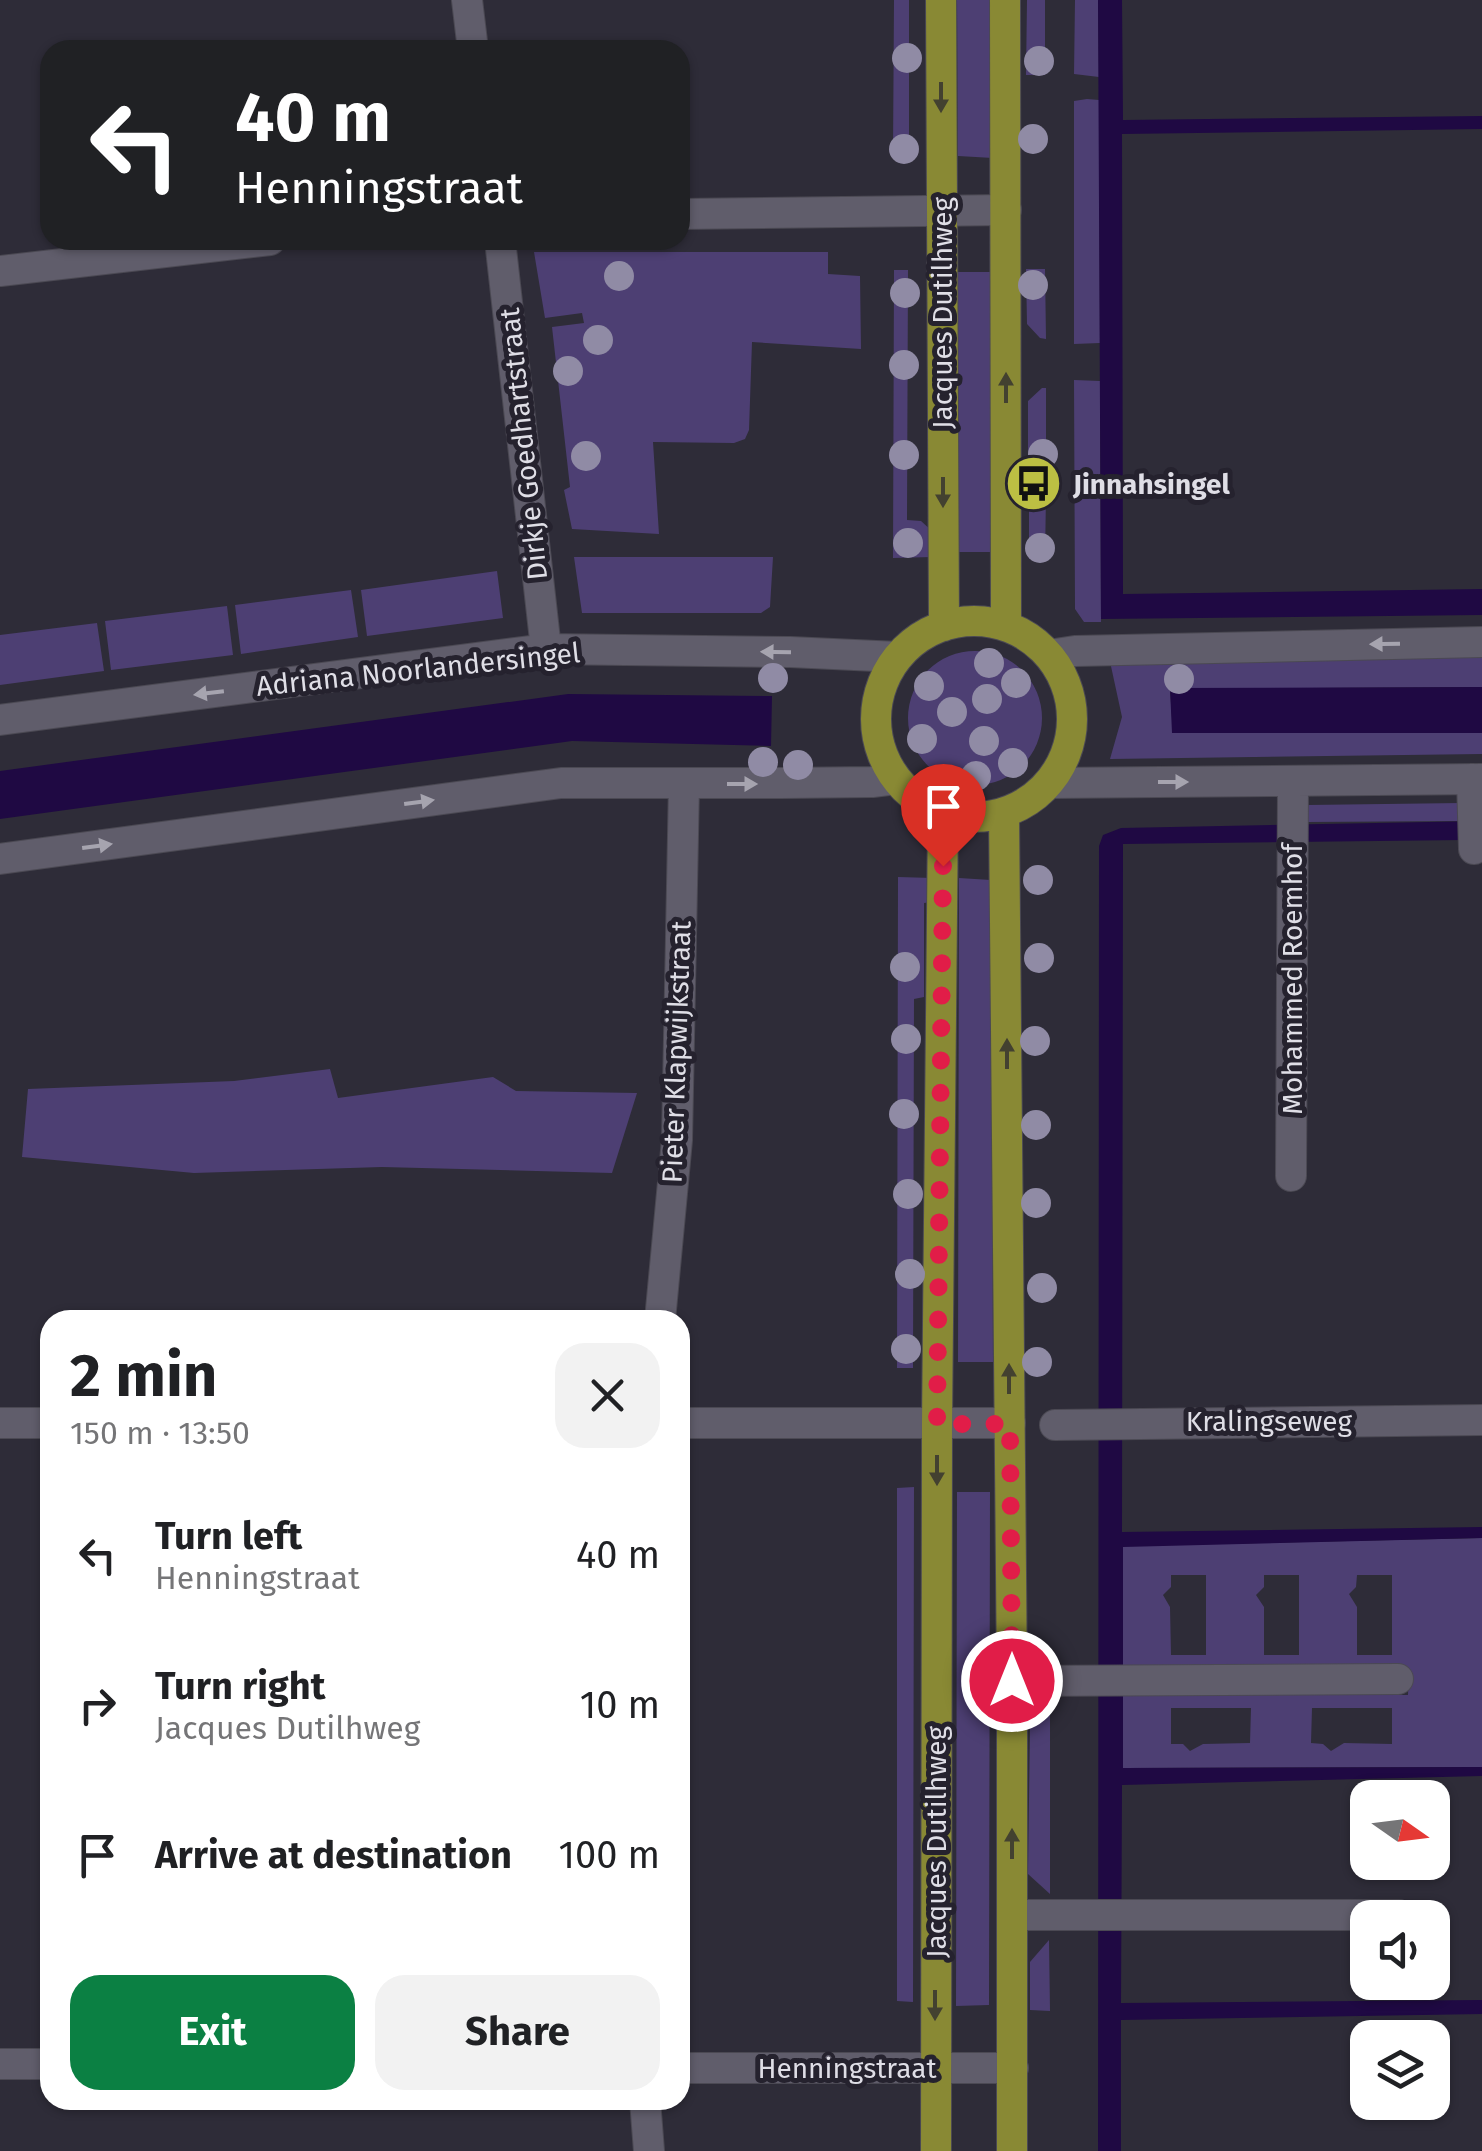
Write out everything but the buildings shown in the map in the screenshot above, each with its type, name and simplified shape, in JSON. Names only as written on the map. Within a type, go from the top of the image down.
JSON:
[{"type":"main road","name":"Jacques Dutilhweg","points":[[941,0],[944,626]]},
{"type":"main road","points":[[1004,0],[1006,626]]},
{"type":"main road","points":[[974,621],[1006,626],[1029,637],[1049,655],[1067,685],[1073,719],[1066,753],[1050,783],[1029,802],[1004,813],[974,818],[944,812],[917,800],[896,779],[884,756],[877,731],[884,680],[898,657],[924,635],[944,626],[974,621]]},
{"type":"main road","name":"Jacques Dutilhweg","points":[[936,2151],[937,1424],[944,812]]},
{"type":"main road","points":[[1004,813],[1012,2151]]},
{"type":"street","points":[[467,0],[472,40]]},
{"type":"street","points":[[690,214],[1006,210]]},
{"type":"street","points":[[0,270],[180,250]]},
{"type":"street","name":"Dirkje Goedhartstraat","points":[[501,250],[546,649]]},
{"type":"street","points":[[1049,655],[1075,651],[1482,642]]},
{"type":"street","name":"Adriana Noorlandersingel","points":[[0,720],[546,649],[898,657]]},
{"type":"street","points":[[0,859],[562,783],[896,779]]},
{"type":"street","points":[[1050,783],[1477,779],[1474,836]]},
{"type":"street","name":"Mohammed Roemhof","points":[[1291,1176],[1294,782]]},
{"type":"street","name":"Pieter Klapwijkstraat","points":[[661,1310],[677,1140],[684,784]]},
{"type":"street","name":"Kralingseweg","points":[[1055,1425],[1482,1420]]},
{"type":"street","points":[[0,1423],[40,1423]]},
{"type":"street","points":[[690,1424],[1010,1424]]},
{"type":"street","points":[[1012,1681],[1398,1679]]},
{"type":"street","points":[[1012,1915],[1350,1915]]},
{"type":"street","points":[[0,2064],[40,2064]]},
{"type":"street","name":"Henningstraat","points":[[690,2068],[1013,2068]]},
{"type":"street","points":[[646,2110],[648,2151]]},
{"type":"shaded area","points":[[894,0],[909,0],[909,153],[893,153]]},
{"type":"shaded area","points":[[957,0],[993,0],[993,158],[958,156]]},
{"type":"shaded area","points":[[1027,0],[1045,0],[1045,75],[1026,75]]},
{"type":"shaded area","points":[[1075,0],[1098,0],[1099,77],[1074,74]]},
{"type":"shaded area","points":[[1098,0],[1122,0],[1123,120],[1482,116],[1482,129],[1122,134],[1123,594],[1482,589],[1482,615],[1101,619]]},
{"type":"shaded area","points":[[1099,100],[1100,343],[1074,344],[1074,101]]},
{"type":"shaded area","points":[[534,252],[828,252],[828,274],[860,276],[861,349],[752,342],[749,430],[745,439],[734,443],[653,442],[659,534],[572,529],[564,490],[570,487],[552,327],[584,323],[582,313],[545,318]]},
{"type":"shaded area","points":[[1026,269],[1045,269],[1046,339],[1027,324]]},
{"type":"shaded area","points":[[894,270],[908,270],[907,520],[921,521],[932,531],[932,557],[893,558]]},
{"type":"shaded area","points":[[958,272],[991,272],[990,552],[958,552]]},
{"type":"shaded area","points":[[1074,380],[1100,381],[1101,622],[1084,622],[1075,609]]},
{"type":"shaded area","points":[[1046,388],[1046,492],[1028,491],[1028,401]]},
{"type":"shaded area","points":[[1029,496],[1046,496],[1045,557],[1029,559]]},
{"type":"shaded area","points":[[574,557],[773,557],[770,607],[761,613],[582,613]]},
{"type":"shaded area","points":[[497,571],[503,618],[367,636],[361,590]]},
{"type":"shaded area","points":[[351,590],[358,637],[241,654],[235,605]]},
{"type":"shaded area","points":[[227,606],[233,655],[111,670],[105,621]]},
{"type":"shaded area","points":[[97,623],[104,671],[0,685],[0,635]]},
{"type":"shaded area","points":[[975,651],[1001,656],[1022,671],[1037,692],[1042,718],[1037,744],[1022,765],[1001,780],[975,785],[949,780],[928,765],[913,744],[908,718],[913,692],[928,671],[949,656]]},
{"type":"shaded area","points":[[1482,651],[1482,687],[1170,689],[1173,733],[1482,733],[1482,754],[1110,759],[1122,717],[1109,657]]},
{"type":"shaded area","points":[[1482,687],[1482,733],[1172,733],[1170,688]]},
{"type":"shaded area","points":[[568,694],[772,696],[771,746],[572,741],[0,819],[0,771]]},
{"type":"shaded area","points":[[1461,803],[1461,821],[1306,822],[1307,805]]},
{"type":"shaded area","points":[[1482,821],[1463,840],[1123,844],[1122,1532],[1482,1527],[1482,1538],[1123,1547],[1123,1768],[1482,1767],[1482,1776],[1122,1785],[1121,2003],[1482,2000],[1482,2014],[1121,2020],[1121,2151],[1098,2151],[1099,846],[1103,835],[1121,828]]},
{"type":"shaded area","points":[[898,877],[933,878],[932,902],[924,903],[924,997],[914,999],[913,1368],[897,1368]]},
{"type":"shaded area","points":[[959,878],[991,880],[993,1362],[958,1362]]},
{"type":"shaded area","points":[[330,1069],[338,1098],[493,1077],[516,1091],[637,1093],[612,1173],[382,1167],[194,1173],[22,1157],[28,1089],[234,1081]]},
{"type":"shaded area","points":[[914,1487],[913,2002],[897,2001],[897,1488]]},
{"type":"shaded area","points":[[957,1492],[990,1492],[989,2005],[956,2006]]},
{"type":"shaded area","points":[[1482,1538],[1482,1767],[1123,1768],[1123,1694],[1408,1695],[1409,1668],[1123,1667],[1123,1546]],"holes":[[[1171,1575],[1206,1575],[1206,1655],[1171,1655],[1170,1607],[1163,1595],[1171,1587]],[[1264,1575],[1299,1575],[1299,1655],[1264,1655],[1264,1607],[1256,1595],[1264,1587]],[[1357,1575],[1392,1575],[1392,1655],[1357,1655],[1357,1607],[1349,1594],[1356,1587]],[[1171,1708],[1251,1708],[1250,1743],[1203,1744],[1190,1751],[1183,1744],[1171,1744]],[[1312,1708],[1392,1708],[1392,1744],[1344,1743],[1331,1751],[1323,1744],[1311,1743]]]},
{"type":"shaded area","points":[[1050,1706],[1050,1894],[1028,1874],[1030,1724]]},
{"type":"shaded area","points":[[1049,1940],[1050,2011],[1030,2010],[1030,1962]]},
{"type":"place","name":"Jinnahsingel","points":[[1034,484]]},
{"type":"route","points":[[943,866],[937,1424],[1010,1424],[1012,1681]]}]
